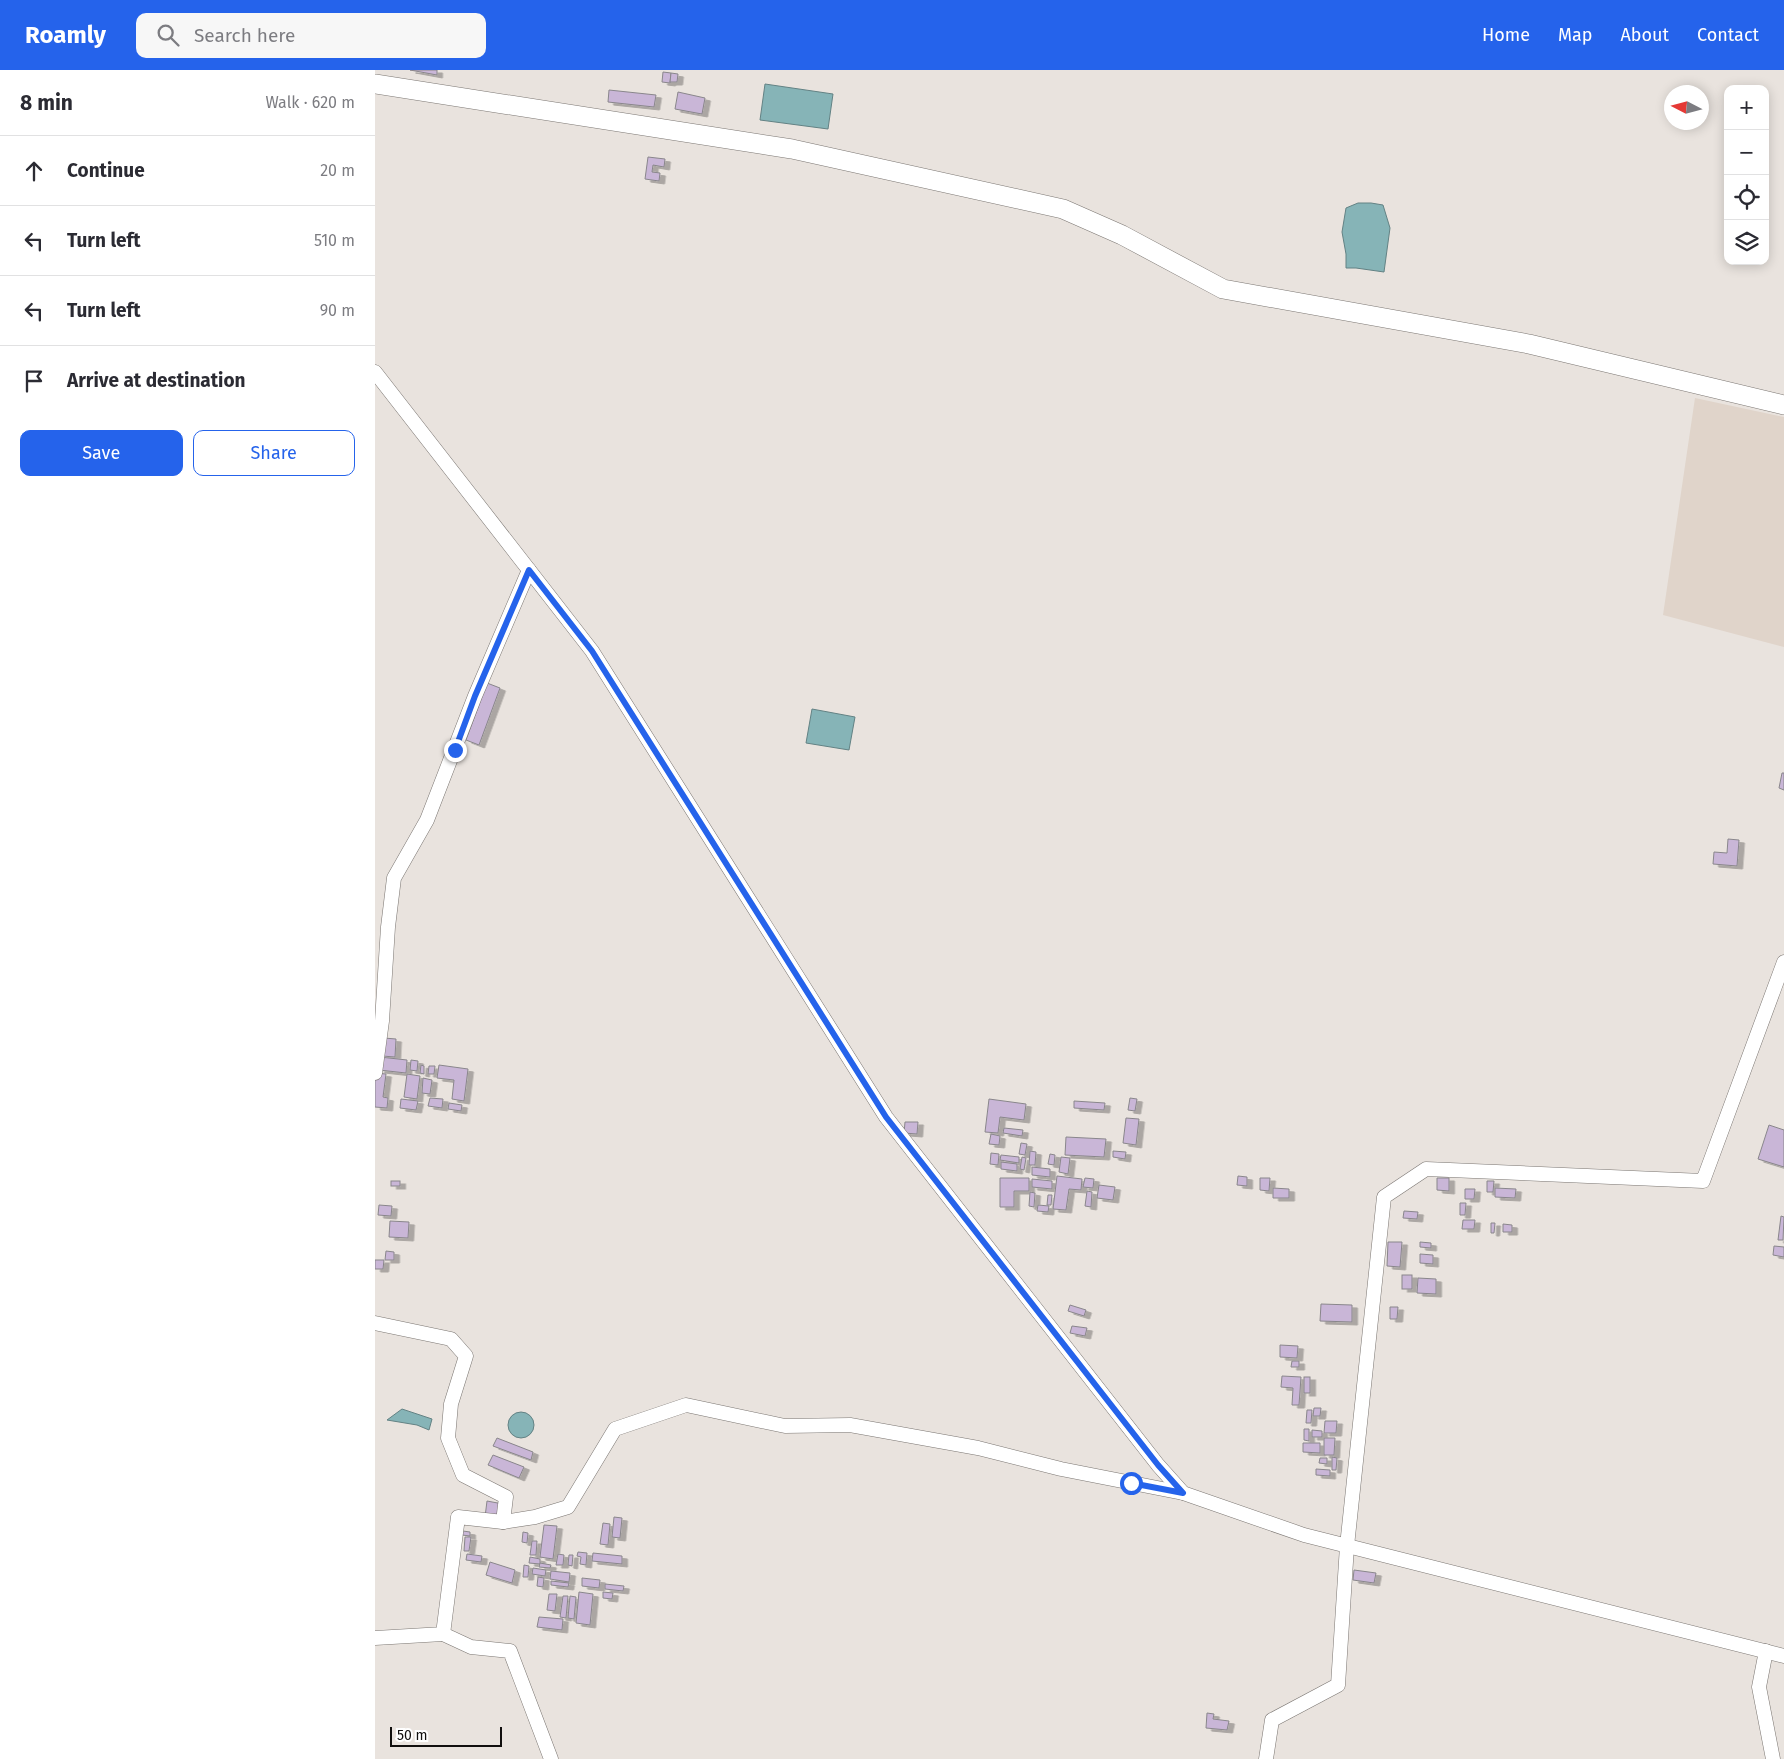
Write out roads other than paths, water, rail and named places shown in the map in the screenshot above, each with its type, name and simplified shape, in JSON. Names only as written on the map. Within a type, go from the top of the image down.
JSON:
[{"type":"main road","points":[[375,84],[792,149],[1063,209],[1122,235],[1223,289],[1529,344],[1784,405]]},
{"type":"street","points":[[375,372],[592,651],[886,1117],[1146,1450],[1183,1493]]},
{"type":"street","points":[[375,1073],[382,1021],[388,927],[394,878],[427,820],[475,696],[529,570]]},
{"type":"street","points":[[1266,1759],[1271,1720],[1338,1685],[1347,1546],[1384,1197],[1426,1169],[1703,1181],[1784,962]]},
{"type":"street","points":[[375,1323],[451,1339],[466,1356],[451,1404],[448,1438],[463,1475],[506,1497],[503,1522]]},
{"type":"street","points":[[443,1634],[458,1517],[503,1522],[535,1517],[568,1507],[615,1428],[686,1405],[785,1426],[850,1425],[978,1448],[1061,1469],[1183,1493],[1304,1535],[1784,1656]]},
{"type":"street","points":[[375,1638],[443,1634],[471,1647],[510,1651],[551,1759]]},
{"type":"street","points":[[1766,1651],[1759,1687],[1773,1759]]},
{"type":"water","points":[[765,84],[833,94],[828,129],[760,120]]},
{"type":"water","points":[[1358,203],[1383,205],[1390,228],[1384,272],[1346,268],[1346,254],[1342,232],[1346,208]]},
{"type":"water","points":[[812,709],[855,717],[849,750],[806,743]]},
{"type":"water","points":[[402,1409],[432,1419],[429,1430],[417,1425],[387,1420]]},
{"type":"water","points":[[521,1412],[530,1416],[534,1425],[530,1434],[521,1438],[512,1434],[508,1425],[512,1416]]}]
